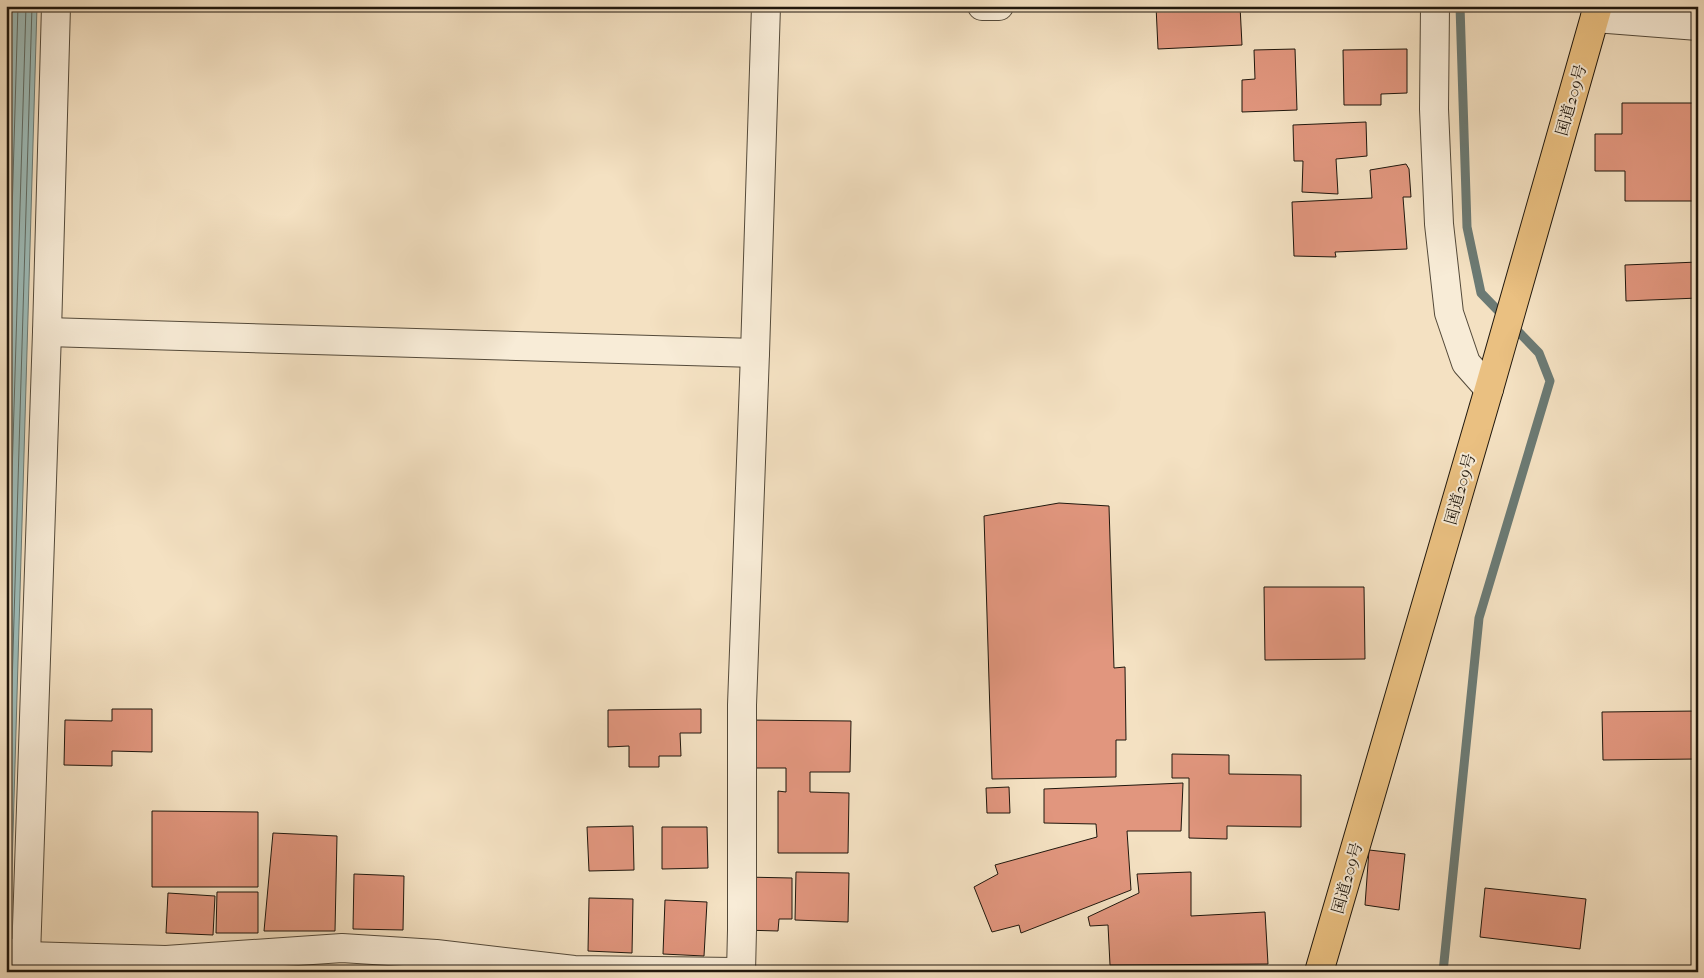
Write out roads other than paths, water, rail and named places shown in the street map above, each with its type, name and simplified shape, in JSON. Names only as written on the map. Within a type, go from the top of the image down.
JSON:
[{"type":"highway","name":"国道209号","points":[[1319,972],[1489,389],[1596,12]]},
{"type":"street","points":[[56,6],[47,332],[19,960],[166,960],[342,948],[436,954],[574,970],[734,972]]},
{"type":"street","points":[[741,972],[742,705],[766,6]]},
{"type":"street","points":[[982,6],[999,6]]},
{"type":"street","points":[[1435,6],[1434,109],[1439,215],[1449,313],[1466,363],[1489,389]]},
{"type":"street","points":[[1596,12],[1698,26]]},
{"type":"street","points":[[47,332],[755,353]]},
{"type":"water","points":[[6,6],[37,6],[9,972],[6,972]]},
{"type":"waterway","points":[[1443,972],[1479,618],[1550,381],[1539,353],[1481,293],[1467,227],[1460,6]]}]
